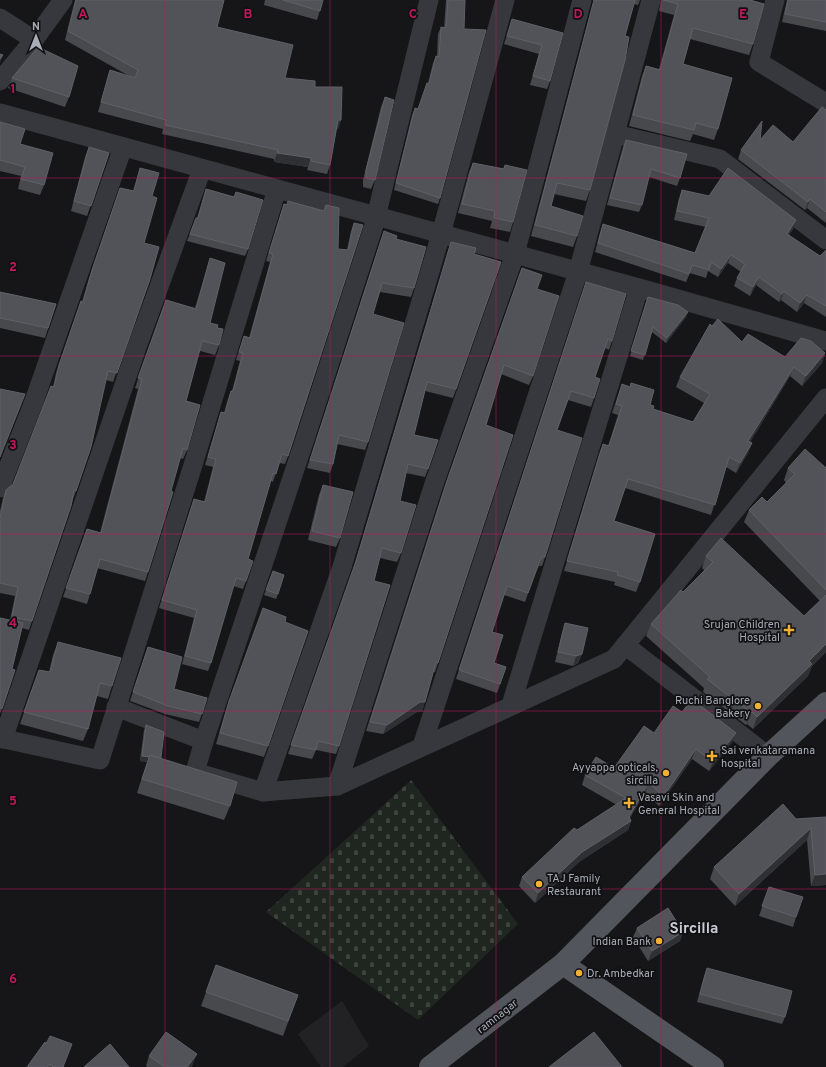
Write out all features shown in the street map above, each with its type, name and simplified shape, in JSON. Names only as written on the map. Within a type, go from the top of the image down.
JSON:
[{"type":"main road","name":"ramnagar","points":[[430,1067],[563,964],[768,756],[826,703]]},
{"type":"main road","points":[[563,964],[714,1067]]},
{"type":"street","points":[[0,81],[34,40],[63,0]]},
{"type":"street","points":[[429,0],[376,216],[305,439],[195,772],[264,792],[337,786],[614,659],[826,398]]},
{"type":"street","points":[[264,792],[342,567],[441,234],[505,0]]},
{"type":"street","points":[[337,786],[434,484],[515,254],[582,0]]},
{"type":"street","points":[[422,746],[578,272],[651,0]]},
{"type":"street","points":[[775,0],[758,62],[826,103]]},
{"type":"street","points":[[0,18],[34,40]]},
{"type":"street","points":[[0,113],[639,288],[826,341]]},
{"type":"street","points":[[615,134],[720,159],[826,240]]},
{"type":"street","points":[[0,488],[33,404],[123,147]]},
{"type":"street","points":[[202,169],[137,347],[1,739],[100,760],[194,465],[277,189]]},
{"type":"street","points":[[511,705],[639,288]]},
{"type":"street","points":[[625,645],[768,756]]},
{"type":"street","points":[[116,707],[204,741]]},
{"type":"shaded area","points":[[342,1001],[369,1046],[343,1067],[321,1067],[298,1034]]},
{"type":"green space","points":[[411,780],[518,924],[418,1020],[266,912]]},
{"type":"building","points":[[76,0],[224,0],[217,27],[293,45],[285,78],[315,81],[315,87],[342,87],[341,120],[338,120],[330,165],[311,161],[311,158],[277,153],[278,150],[165,125],[166,120],[101,102],[110,70],[135,78],[138,70],[68,31]]},
{"type":"building","points":[[283,0],[323,0],[320,11]]},
{"type":"building","points":[[448,0],[465,0],[464,29],[486,30],[440,198],[396,183],[415,108],[418,109],[427,83],[429,84],[436,56],[439,57],[441,27],[446,28]]},
{"type":"building","points":[[594,0],[635,0],[625,36],[629,37],[625,60],[590,190],[557,183],[551,206],[583,216],[577,236],[535,225]]},
{"type":"building","points":[[663,0],[750,0],[764,4],[753,44],[693,28],[683,64],[732,78],[718,129],[696,123],[694,130],[633,115],[646,66],[660,70],[678,4]]},
{"type":"building","points":[[788,0],[826,0],[826,22],[785,14]]},
{"type":"building","points":[[512,19],[563,33],[550,81],[533,76],[542,45],[507,36]]},
{"type":"building","points":[[38,47],[78,66],[69,97],[12,78]]},
{"type":"building","points":[[385,97],[394,100],[375,180],[366,178],[366,170]]},
{"type":"building","points":[[822,107],[826,110],[826,212],[810,199],[808,202],[741,150],[762,121],[760,140],[773,125],[793,142]]},
{"type":"building","points":[[0,122],[25,129],[20,144],[53,153],[44,185],[21,179],[25,167],[0,160]]},
{"type":"building","points":[[626,140],[687,154],[680,178],[651,169],[642,205],[610,198]]},
{"type":"building","points":[[89,147],[109,153],[91,206],[74,201]]},
{"type":"building","points":[[473,163],[504,169],[505,165],[527,170],[513,222],[494,218],[495,211],[462,204]]},
{"type":"building","points":[[140,168],[159,173],[152,196],[157,198],[144,243],[159,247],[150,279],[117,373],[108,371],[91,447],[76,491],[74,490],[71,506],[32,621],[12,617],[18,587],[0,583],[0,518],[6,490],[13,484],[51,386],[54,387],[59,365],[81,301],[83,302],[92,270],[120,188],[134,191]]},
{"type":"building","points":[[728,168],[796,220],[787,234],[820,256],[826,250],[826,306],[807,295],[800,303],[784,291],[782,294],[759,277],[753,287],[737,278],[745,264],[731,255],[721,269],[711,262],[709,270],[692,265],[689,274],[598,243],[603,224],[695,253],[709,218],[677,211],[682,190],[709,196]]},
{"type":"building","points":[[206,189],[234,197],[236,192],[263,200],[248,249],[190,234],[196,218],[198,218]]},
{"type":"building","points":[[288,201],[324,211],[326,205],[339,208],[338,249],[348,250],[354,223],[363,225],[288,456],[282,454],[276,474],[273,473],[248,559],[253,561],[246,581],[236,578],[211,663],[185,656],[197,610],[162,600],[194,499],[205,502],[216,459],[208,457],[221,412],[225,413],[231,391],[233,391],[243,353],[239,352],[244,336],[250,338],[273,254],[269,253],[284,204],[287,205]]},
{"type":"building","points":[[384,231],[397,236],[396,239],[426,247],[414,288],[382,283],[373,314],[404,323],[368,442],[339,435],[333,464],[310,460]]},
{"type":"building","points":[[451,242],[476,248],[474,254],[501,262],[456,389],[427,382],[414,435],[438,440],[428,469],[408,464],[400,501],[416,505],[401,553],[382,548],[374,581],[390,585],[339,746],[318,741],[316,750],[291,745],[356,561]]},
{"type":"building","points":[[210,258],[225,263],[210,323],[218,325],[217,328],[223,329],[219,345],[202,341],[186,401],[200,405],[187,450],[183,448],[171,491],[173,492],[148,572],[100,559],[90,594],[66,588],[87,529],[101,533],[142,379],[138,378],[166,300],[196,309]]},
{"type":"building","points":[[522,268],[542,275],[537,289],[559,296],[533,376],[504,365],[486,425],[513,435],[438,663],[436,662],[425,702],[420,702],[387,725],[370,722],[448,478]]},
{"type":"building","points":[[586,282],[626,294],[612,341],[608,339],[595,377],[600,379],[594,398],[571,391],[557,430],[582,438],[545,557],[542,557],[539,563],[528,593],[507,586],[492,632],[503,635],[494,663],[506,667],[500,684],[459,670]]},
{"type":"building","points":[[0,292],[56,304],[48,328],[0,318]]},
{"type":"building","points":[[648,297],[678,305],[688,312],[667,338],[653,327],[645,355],[631,351]]},
{"type":"building","points":[[718,319],[742,342],[748,334],[785,357],[801,338],[811,341],[825,353],[806,376],[794,367],[748,441],[752,443],[740,463],[729,457],[715,505],[628,479],[614,521],[655,534],[640,582],[617,575],[618,572],[567,561],[603,444],[609,446],[622,406],[616,404],[622,384],[630,387],[631,383],[654,390],[650,405],[654,406],[653,409],[693,422],[710,394],[680,377],[710,324],[712,326]]},
{"type":"building","points":[[0,389],[25,394],[0,457]]},
{"type":"building","points":[[805,449],[826,468],[826,590],[749,510],[762,497],[767,502],[795,474],[788,468]]},
{"type":"building","points":[[323,485],[353,492],[340,538],[312,531]]},
{"type":"building","points":[[721,538],[804,616],[826,595],[826,644],[809,661],[812,664],[757,717],[707,679],[710,677],[651,624],[681,590],[683,592],[713,562],[706,556]]},
{"type":"building","points":[[273,571],[284,575],[278,594],[266,590]]},
{"type":"building","points":[[263,608],[286,617],[285,622],[308,631],[268,746],[220,733],[229,701]]},
{"type":"building","points":[[0,618],[23,623],[12,669],[15,670],[2,709],[0,708]]},
{"type":"building","points":[[565,623],[588,628],[582,654],[576,656],[558,652]]},
{"type":"building","points":[[58,642],[121,658],[112,686],[100,683],[88,729],[24,712],[39,670],[50,672]]},
{"type":"building","points":[[148,647],[182,657],[174,689],[207,698],[202,714],[168,706],[133,692]]},
{"type":"building","points":[[692,699],[736,733],[713,762],[696,749],[663,797],[649,782],[629,817],[631,821],[582,852],[538,893],[522,877],[574,828],[577,830],[626,798],[585,775],[596,757],[614,768],[644,726],[654,733],[673,706],[682,712]]},
{"type":"building","points":[[146,725],[164,732],[161,758],[150,755],[149,757],[142,756]]},
{"type":"building","points":[[150,755],[237,782],[230,806],[142,779]]},
{"type":"building","points":[[783,804],[796,819],[826,817],[826,874],[815,875],[811,828],[739,894],[714,867]]},
{"type":"building","points":[[769,887],[803,897],[796,917],[762,906]]},
{"type":"building","points":[[668,908],[683,932],[652,951],[637,928]]},
{"type":"building","points":[[216,965],[298,995],[288,1021],[206,992]]},
{"type":"building","points":[[707,968],[792,991],[785,1017],[700,994]]},
{"type":"building","points":[[166,1032],[197,1054],[187,1067],[165,1067],[149,1056]]},
{"type":"building","points":[[594,1032],[622,1067],[549,1067]]},
{"type":"building","points":[[50,1036],[72,1044],[63,1067],[53,1067],[50,1064],[47,1067],[27,1067],[45,1042],[46,1044]]},
{"type":"building","points":[[110,1044],[129,1067],[84,1067]]},
{"type":"place","name":"Srujan Children Hospital","points":[[789,630]]},
{"type":"place","name":"Ruchi Banglore Bakery","points":[[758,706]]},
{"type":"place","name":"Sai venkataramana hospital","points":[[712,756]]},
{"type":"place","name":"Ayyappa opticals, sircilla","points":[[666,773]]},
{"type":"place","name":"Vasavi Skin and General Hospital","points":[[629,803]]},
{"type":"place","name":"TAJ Family Restaurant","points":[[539,884]]},
{"type":"place","name":"Indian Bank","points":[[659,941]]},
{"type":"place","name":"Dr. Ambedkar","points":[[579,973]]},
{"type":"district","name":"Sircilla","points":[[694,928]]}]
